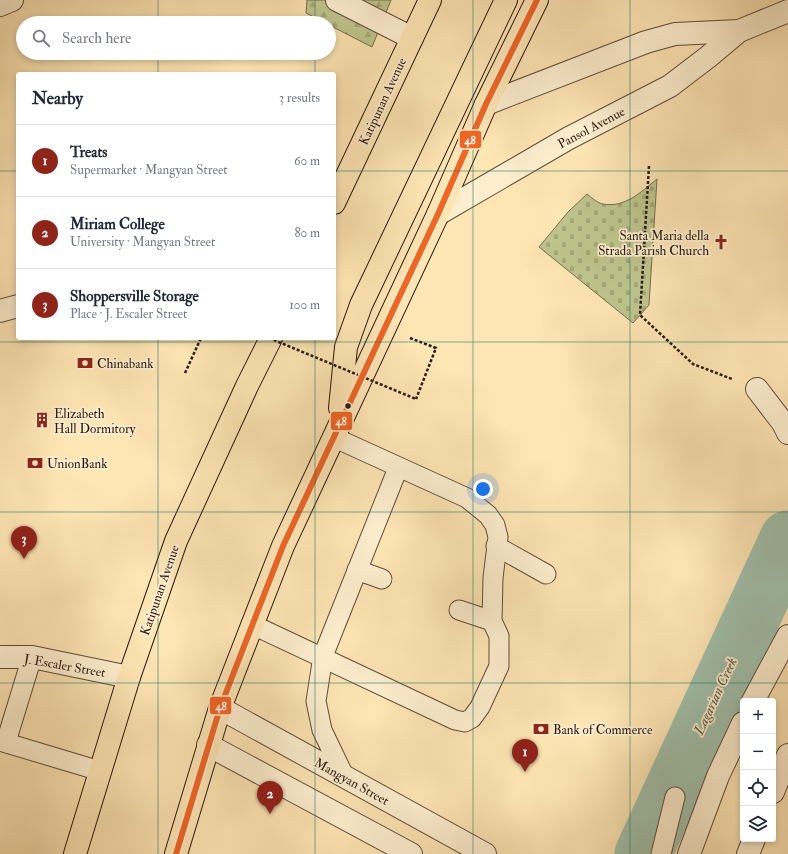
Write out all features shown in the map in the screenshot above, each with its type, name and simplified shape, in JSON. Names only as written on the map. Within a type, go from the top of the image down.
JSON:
[{"type":"main road","name":"Katipunan Avenue","points":[[336,199],[430,0]]},
{"type":"main road","points":[[336,431],[346,347],[361,305],[506,0]]},
{"type":"main road","points":[[176,854],[220,708],[251,624],[283,546],[438,214],[486,104],[537,0]]},
{"type":"main road","name":"Katipunan Avenue","points":[[75,854],[129,677],[176,541],[269,340]]},
{"type":"street","points":[[0,5],[12,0]]},
{"type":"street","points":[[336,0],[412,38]]},
{"type":"street","name":"Pansol Avenue","points":[[438,214],[569,138],[670,86],[739,31],[788,11]]},
{"type":"street","name":"Pansol Avenue","points":[[486,104],[646,42],[675,34],[739,31]]},
{"type":"street","points":[[0,312],[16,307]]},
{"type":"street","points":[[757,389],[783,423],[788,433]]},
{"type":"street","points":[[756,698],[788,636]]},
{"type":"street","name":"J. Escaler Street","points":[[0,657],[32,657],[129,677]]},
{"type":"street","name":"Mangyan Street","points":[[220,708],[485,854]]},
{"type":"street","points":[[689,854],[718,776],[740,729]]},
{"type":"street","points":[[208,745],[411,854]]},
{"type":"street","points":[[776,785],[788,755]]},
{"type":"street","points":[[748,854],[753,842]]},
{"type":"lane","points":[[251,624],[323,656],[455,720],[465,722],[472,718],[480,707],[499,666],[499,636],[492,621],[496,546],[498,537],[495,525],[488,515],[467,498],[398,468],[336,431]]},
{"type":"lane","points":[[344,776],[322,730],[316,701],[323,656],[398,468]]},
{"type":"lane","points":[[496,546],[546,574]]},
{"type":"lane","points":[[357,570],[382,580]]},
{"type":"lane","points":[[459,610],[492,621]]},
{"type":"lane","points":[[32,657],[3,742],[100,771]]},
{"type":"lane","points":[[661,854],[675,797]]},
{"type":"path","points":[[649,166],[640,316],[693,364],[757,389]]},
{"type":"path","points":[[185,372],[200,340]]},
{"type":"path","points":[[275,340],[416,398],[436,348]]},
{"type":"green space","points":[[307,0],[391,0],[372,47],[336,29],[336,16],[312,16],[306,13]]},
{"type":"green space","points":[[657,179],[649,305],[633,323],[539,247],[568,212],[587,194],[594,200],[603,204],[618,204],[632,198]]},
{"type":"waterway","name":"Lagarian Creek","points":[[643,854],[788,539]]},
{"type":"transit line","name":"48","points":[[176,854],[220,708],[283,546],[438,214],[486,104],[537,0]]},
{"type":"place","name":"Santa Maria della Strada Parish Church","points":[[721,242]]},
{"type":"place","name":"Chinabank","points":[[85,363]]},
{"type":"place","name":"Elizabeth Hall Dormitory","points":[[42,420]]},
{"type":"place","name":"UnionBank","points":[[35,463]]},
{"type":"place","name":"Shoppersville Storage","points":[[24,559]]},
{"type":"place","name":"Bank of Commerce","points":[[541,729]]},
{"type":"place","name":"Treats","points":[[525,772]]},
{"type":"place","name":"Miriam College","points":[[270,814]]}]
